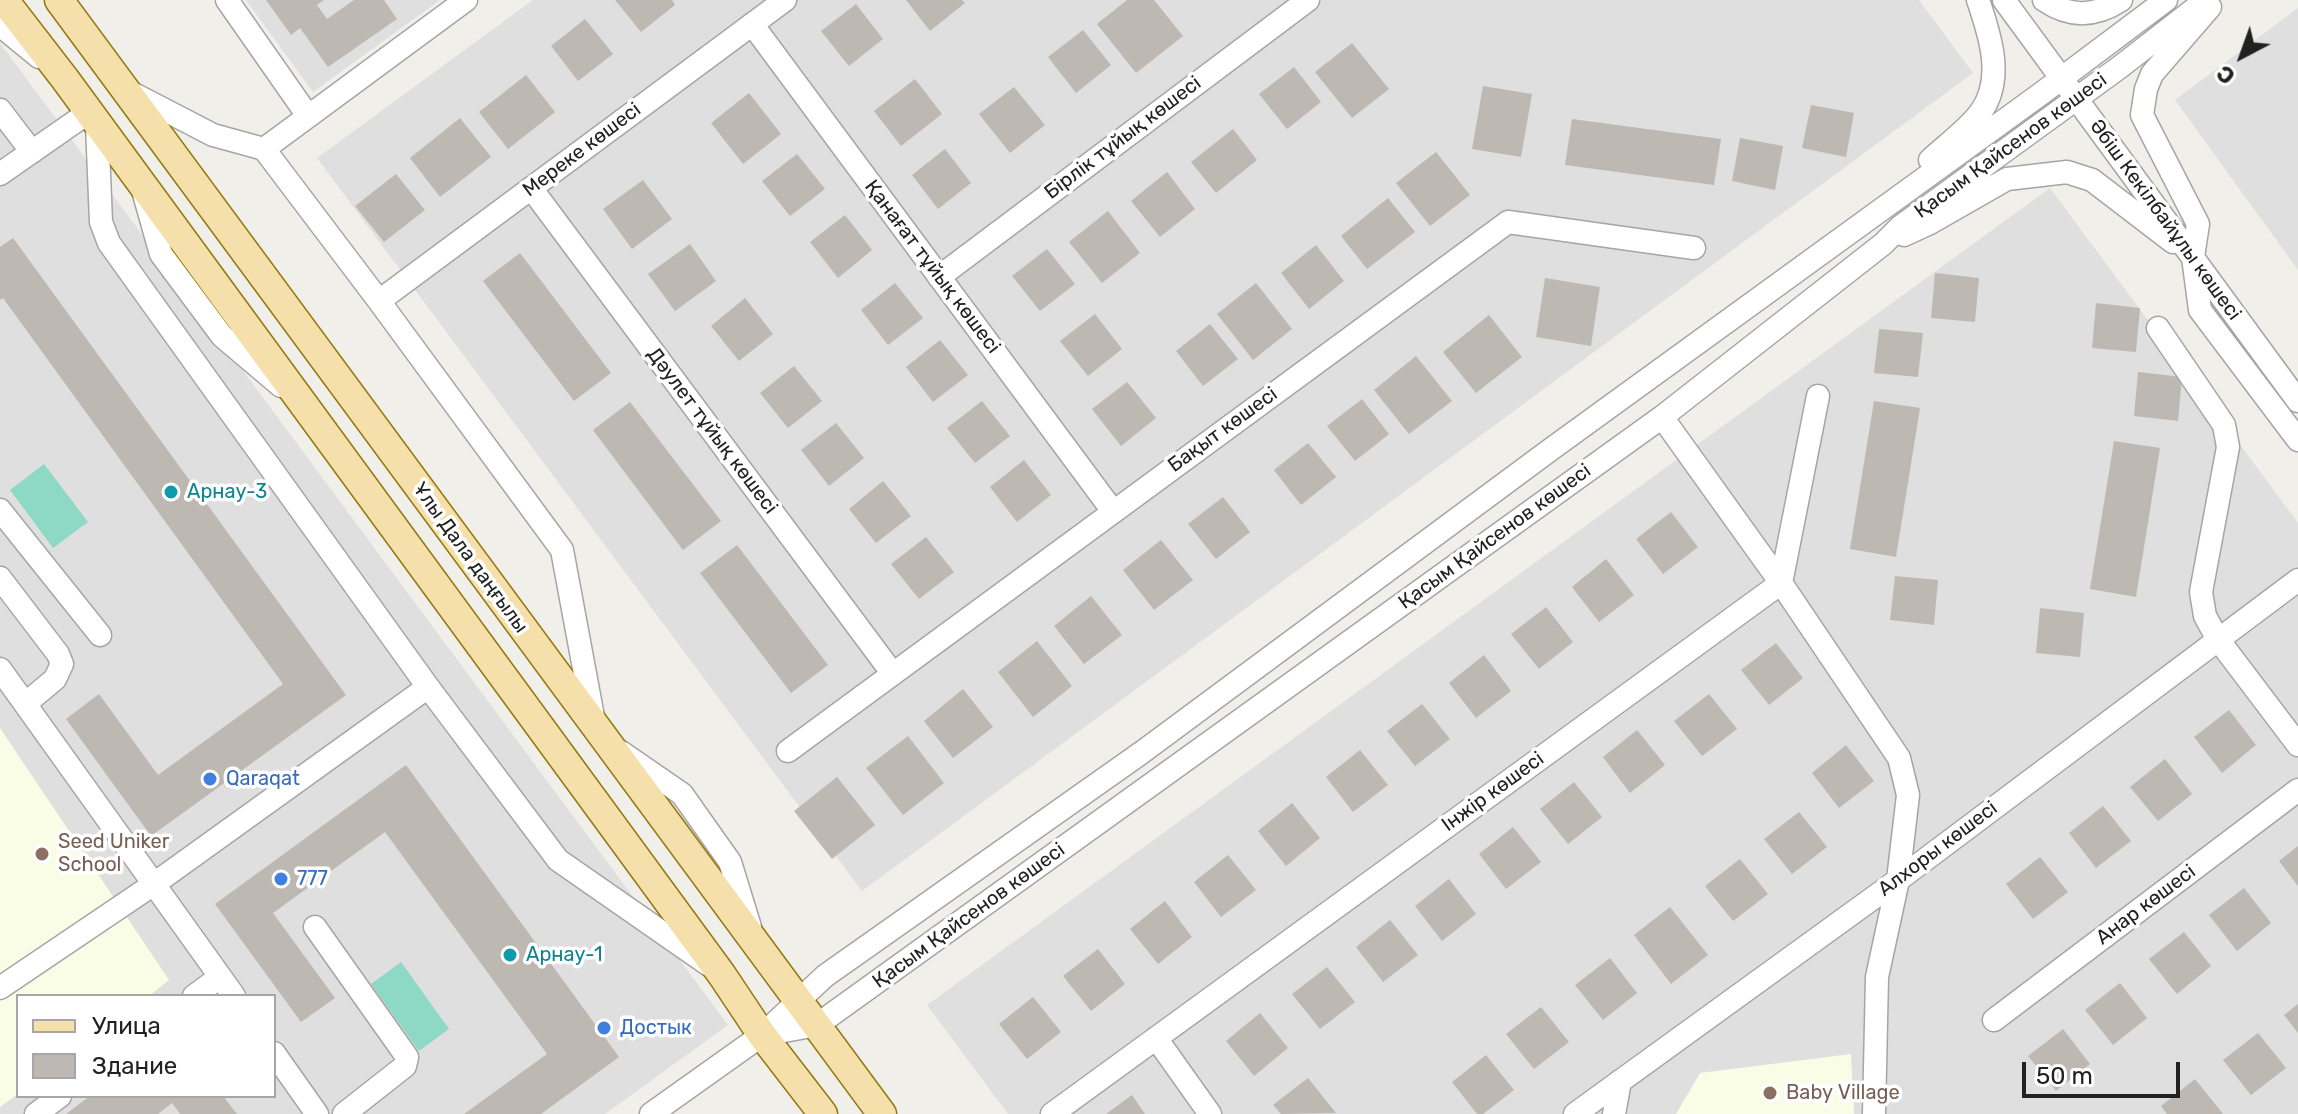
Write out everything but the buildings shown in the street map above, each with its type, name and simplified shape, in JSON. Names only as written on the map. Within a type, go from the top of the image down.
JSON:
[{"type":"main road","points":[[4,0],[823,1114]]},
{"type":"main road","name":"Ұлы Дала даңғылы","points":[[59,0],[882,1114]]},
{"type":"street","points":[[75,0],[87,38]]},
{"type":"street","points":[[227,0],[308,116]]},
{"type":"street","points":[[264,149],[466,0]]},
{"type":"street","name":"Мереке көшесі","points":[[379,301],[785,0]]},
{"type":"street","name":"Бірлік тұйық көшесі","points":[[939,277],[1308,0]]},
{"type":"street","points":[[1876,214],[1981,112],[1995,84],[1989,33],[1978,0]]},
{"type":"street","name":"Әбіш Кекілбайұлы көшесі","points":[[2004,0],[2298,401]]},
{"type":"street","points":[[2044,0],[2077,16],[2121,0]]},
{"type":"street","name":"Қасым Қайсенов көшесі","points":[[651,1114],[762,1035],[825,976],[1141,753],[2166,0]]},
{"type":"street","name":"Қасым Қайсенов көшесі","points":[[762,1035],[817,1025],[1662,417],[1883,244],[1900,227],[2206,0]]},
{"type":"street","points":[[2216,0],[2152,74],[2142,115],[2198,224],[2193,257],[2200,310],[2298,440]]},
{"type":"street","name":"Қанағат тұйық көшесі","points":[[752,24],[1112,510]]},
{"type":"street","points":[[0,25],[65,79]]},
{"type":"street","points":[[125,90],[213,135],[264,149],[379,301],[562,550],[600,734]]},
{"type":"street","points":[[0,110],[32,152]]},
{"type":"street","points":[[0,174],[93,118],[101,222],[109,243],[428,687],[558,860],[722,975]]},
{"type":"street","points":[[1883,244],[1930,223],[2007,179],[2067,172],[2092,180],[2193,257]]},
{"type":"street","name":"Дәулет тұйық көшесі","points":[[531,188],[893,674]]},
{"type":"street","name":"Бақыт көшесі","points":[[788,751],[1508,222],[1694,248]]},
{"type":"street","points":[[2158,328],[2224,425],[2228,447],[2201,592],[2205,616],[2217,638],[2298,745]]},
{"type":"street","points":[[1781,583],[1818,396]]},
{"type":"street","points":[[1662,417],[1781,583],[1899,758],[1908,795],[1898,880],[1877,977],[1874,1114]]},
{"type":"street","points":[[2,518],[100,635]]},
{"type":"street","points":[[0,578],[58,654],[62,664],[55,679],[25,704]]},
{"type":"street","name":"Алхоры көшесі","points":[[1575,1114],[1898,880],[2298,580]]},
{"type":"street","name":"Інжір көшесі","points":[[1052,1114],[1781,583]]},
{"type":"street","points":[[0,669],[233,994]]},
{"type":"street","points":[[0,988],[154,884],[428,687]]},
{"type":"street","name":"Анар көшесі","points":[[1994,1020],[2298,790]]},
{"type":"street","points":[[315,927],[407,1057],[405,1066],[344,1114]]},
{"type":"street","points":[[197,994],[220,977]]},
{"type":"street","points":[[1156,1038],[1210,1114]]},
{"type":"street","points":[[276,1056],[317,1114]]},
{"type":"street","points":[[1614,1114],[1620,1081]]},
{"type":"street","points":[[36,1114],[57,1098]]},
{"type":"shaded area","points":[[246,0],[440,0],[313,92]]},
{"type":"shaded area","points":[[533,0],[1919,0],[1973,73],[862,891],[317,158]]},
{"type":"shaded area","points":[[2298,8],[2298,270],[2175,100]]},
{"type":"shaded area","points":[[0,43],[728,1025],[605,1114],[0,1114]]},
{"type":"shaded area","points":[[2050,188],[2298,523],[2298,1114],[1008,1114],[927,1005]]},
{"type":"shaded area","name":"Seed Uniker School","points":[[0,728],[169,980],[152,994],[16,994],[16,1095],[0,1107]]},
{"type":"shaded area","name":"Baby Village","points":[[1851,1054],[1854,1114],[1676,1114],[1700,1073]]},
{"type":"green space","points":[[44,464],[88,522],[53,548],[10,490]]},
{"type":"green space","points":[[401,962],[449,1029],[419,1051],[371,984]]},
{"type":"place","name":"Арнау-3","points":[[171,492]]},
{"type":"place","name":"Qaraqat","points":[[210,779]]},
{"type":"place","name":"Seed Uniker School","points":[[42,854]]},
{"type":"place","name":"777","points":[[281,879]]},
{"type":"place","name":"Арнау-1","points":[[510,955]]},
{"type":"place","name":"Достык","points":[[604,1028]]},
{"type":"place","name":"Baby Village","points":[[1770,1093]]}]
